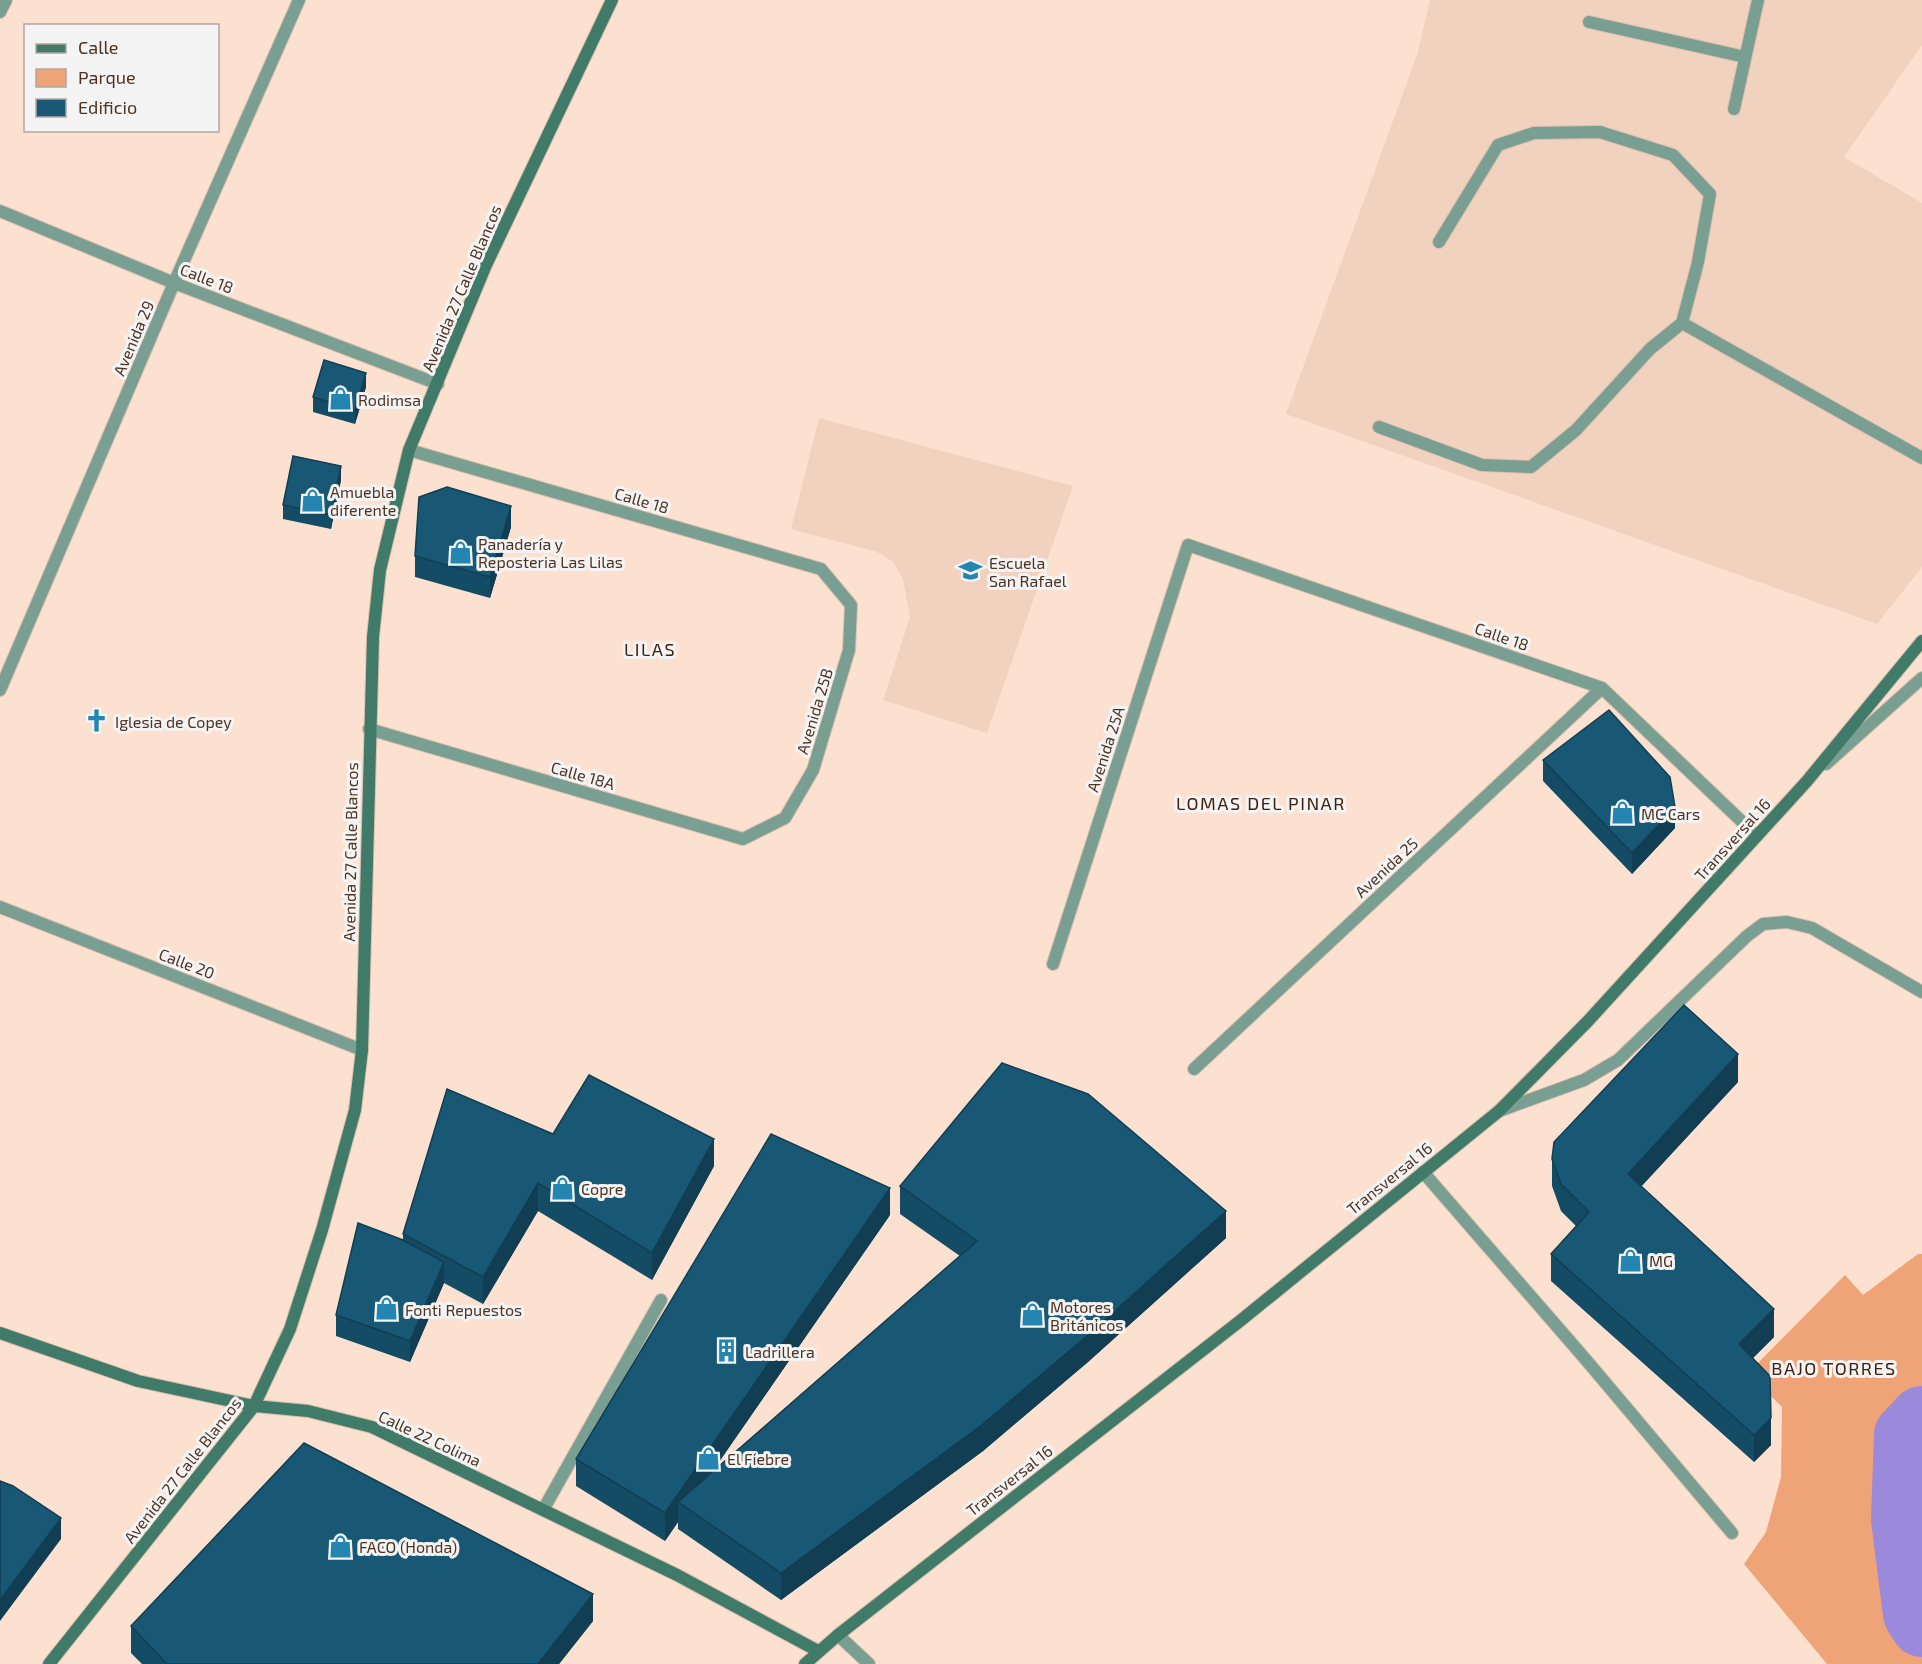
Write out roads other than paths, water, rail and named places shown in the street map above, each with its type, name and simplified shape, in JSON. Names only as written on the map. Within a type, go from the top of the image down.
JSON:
[{"type":"main road","name":"Avenida 27 Calle Blancos","points":[[50,1664],[254,1406],[290,1329],[322,1230],[355,1110],[362,1050],[373,637],[380,570],[409,450],[486,265],[612,0]]},
{"type":"main road","name":"Transversal 16","points":[[805,1664],[838,1635],[1240,1321],[1499,1111],[1588,1021],[1807,781],[1922,641]]},
{"type":"main road","name":"Calle 22 Colima","points":[[0,1333],[138,1381],[254,1406],[308,1411],[372,1427],[677,1575],[818,1651]]},
{"type":"street","points":[[0,12],[6,0]]},
{"type":"street","name":"Avenida 29","points":[[0,690],[174,283],[299,0]]},
{"type":"street","points":[[1734,109],[1758,0]]},
{"type":"street","points":[[1589,22],[1745,57]]},
{"type":"street","points":[[1380,427],[1482,465],[1531,467],[1576,430],[1650,349],[1682,323],[1698,262],[1710,194],[1673,155],[1600,132],[1534,133],[1498,145],[1439,242]]},
{"type":"street","name":"Calle 18","points":[[0,211],[174,283],[438,384]]},
{"type":"street","points":[[1682,323],[1922,458]]},
{"type":"street","name":"Calle 18","points":[[409,450],[821,569],[851,605]]},
{"type":"street","name":"Calle 18","points":[[1188,545],[1602,688],[1757,836]]},
{"type":"street","name":"Avenida 25A","points":[[1053,964],[1188,545]]},
{"type":"street","name":"Avenida 25B","points":[[785,818],[813,770],[849,650],[851,605]]},
{"type":"street","points":[[1807,781],[1922,678]]},
{"type":"street","name":"Avenida 25","points":[[1194,1069],[1602,688]]},
{"type":"street","name":"Calle 18A","points":[[369,729],[743,839],[785,818]]},
{"type":"street","name":"Calle 20","points":[[0,907],[362,1050]]},
{"type":"street","points":[[1499,1111],[1584,1080],[1618,1060],[1747,936],[1763,924],[1787,922],[1812,928],[1922,992]]},
{"type":"street","points":[[1423,1172],[1732,1533]]},
{"type":"street","points":[[543,1510],[661,1300]]},
{"type":"street","points":[[838,1635],[869,1664]]},
{"type":"waterway","points":[[1922,1418],[1906,1435],[1903,1519],[1915,1614],[1922,1625]]},
{"type":"place","name":"Rodimsa","points":[[340,399]]},
{"type":"place","name":"Amuebla diferente","points":[[312,500]]},
{"type":"place","name":"Panadería y Reposteria Las Lilas","points":[[460,552]]},
{"type":"place","name":"Escuela San Rafael","points":[[971,571]]},
{"type":"place","name":"Iglesia de Copey","points":[[97,721]]},
{"type":"place","name":"MC Cars","points":[[1623,813]]},
{"type":"place","name":"Copre","points":[[563,1188]]},
{"type":"place","name":"MG","points":[[1631,1260]]},
{"type":"place","name":"Fonti Repuestos","points":[[387,1309]]},
{"type":"place","name":"Motores Británicos","points":[[1032,1315]]},
{"type":"place","name":"Ladrillera","points":[[727,1351]]},
{"type":"place","name":"El Fiebre","points":[[709,1458]]},
{"type":"place","name":"FACO (Honda)","points":[[341,1546]]},
{"type":"district","name":"LILAS","points":[[650,649]]},
{"type":"district","name":"LOMAS DEL PINAR","points":[[1261,803]]},
{"type":"district","name":"BAJO TORRES","points":[[1834,1368]]}]
